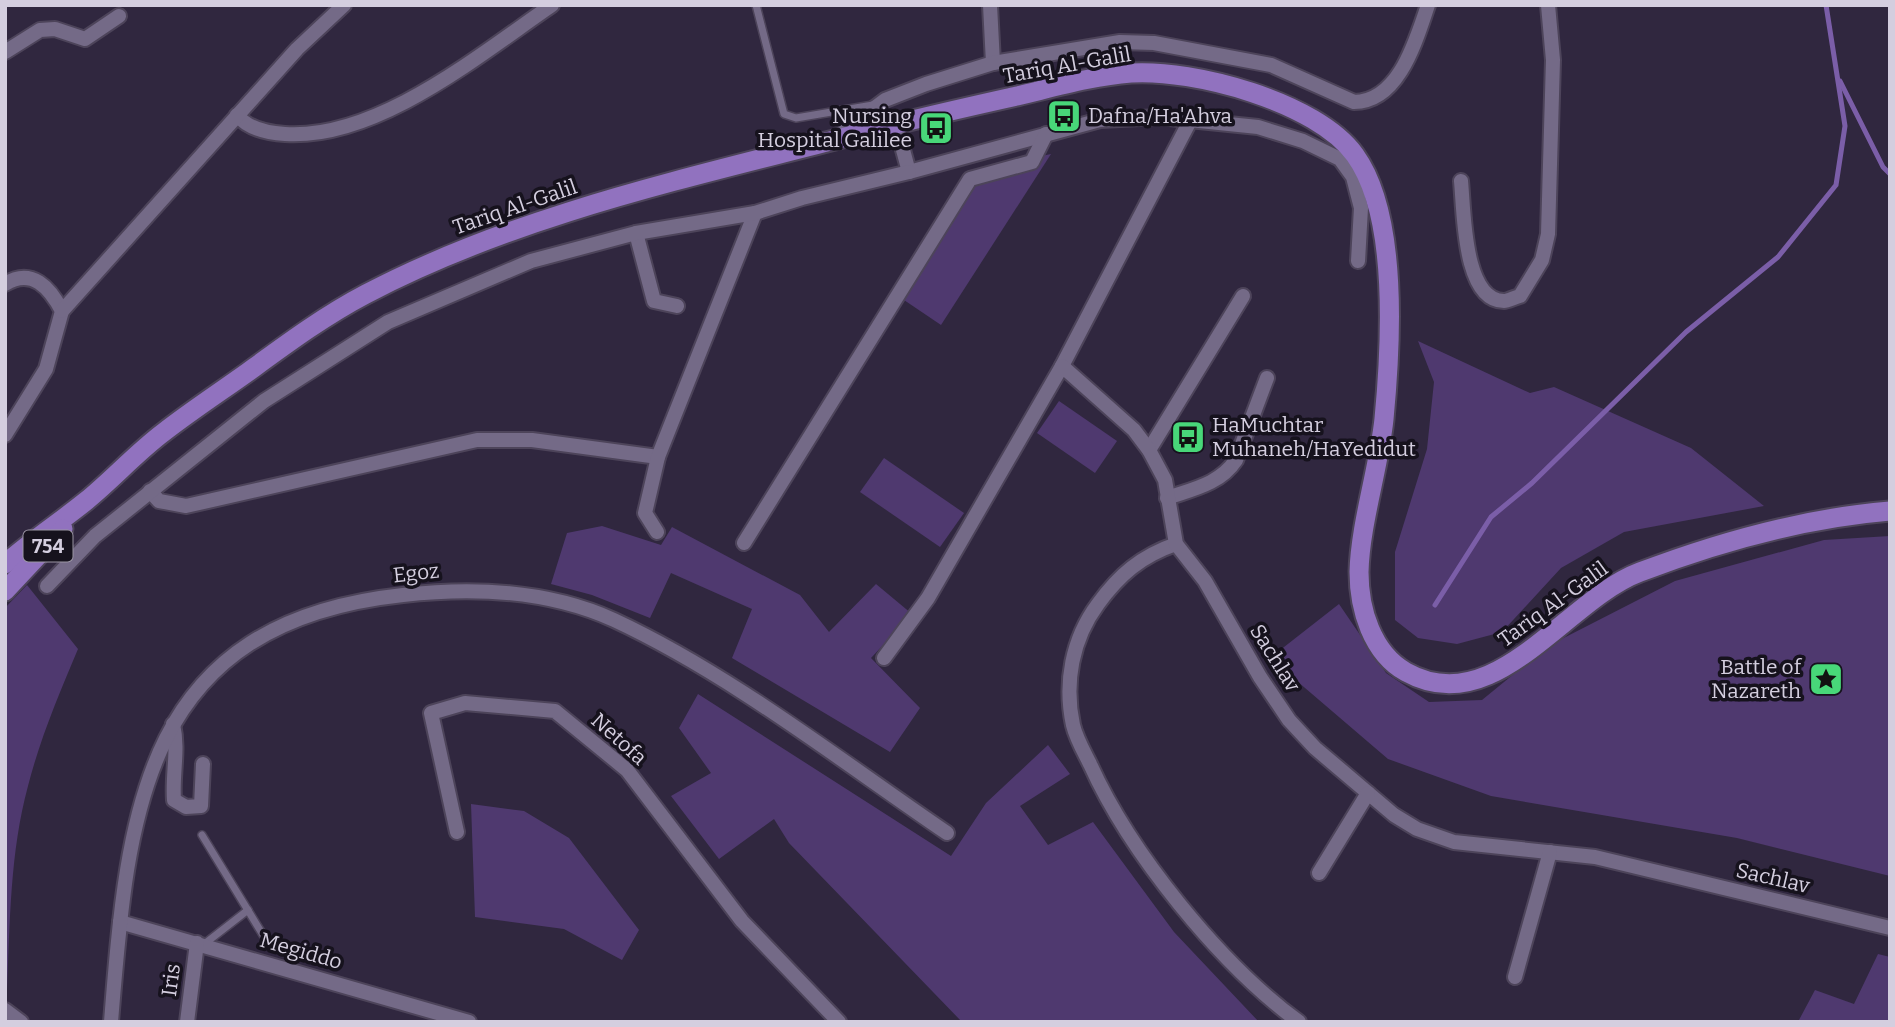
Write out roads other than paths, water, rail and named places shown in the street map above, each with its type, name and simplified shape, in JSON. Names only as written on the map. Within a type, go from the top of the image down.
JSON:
[{"type":"main road","name":"Tariq Al-Galil","points":[[89,499],[161,434],[284,346],[359,298],[416,269],[529,223],[895,124],[1081,81],[1136,73],[1185,78],[1246,91],[1307,114],[1343,140],[1368,177],[1381,221],[1389,276],[1384,419],[1359,573],[1367,623],[1382,655],[1407,673],[1436,683],[1472,682],[1520,659],[1581,608],[1632,575],[1737,540],[1852,514],[1890,511]]},
{"type":"main road","name":"754","points":[[5,564],[89,499]]},
{"type":"main road","name":"754","points":[[5,591],[89,499]]},
{"type":"street","points":[[5,435],[46,369],[62,311],[297,49],[344,5]]},
{"type":"street","points":[[237,115],[243,123],[269,134],[296,135],[335,131],[375,117],[459,70],[552,5]]},
{"type":"street","points":[[990,5],[993,62]]},
{"type":"street","points":[[829,141],[879,104],[926,84],[993,62],[1121,42],[1154,43],[1271,65],[1354,102],[1364,102],[1377,96],[1396,79],[1428,5]]},
{"type":"street","points":[[1461,181],[1469,257],[1476,282],[1489,296],[1504,301],[1520,296],[1542,260],[1548,234],[1553,60],[1548,5]]},
{"type":"street","points":[[5,52],[40,30],[55,29],[85,39],[119,16]]},
{"type":"street","points":[[884,658],[928,598],[1062,366],[1191,119]]},
{"type":"street","points":[[47,586],[95,536],[264,401],[388,321],[531,261],[636,233],[755,213],[802,198],[1100,120],[1191,119],[1258,127],[1303,141],[1340,159],[1353,177],[1361,208],[1359,261]]},
{"type":"street","points":[[895,124],[909,172]]},
{"type":"street","points":[[744,542],[970,179],[1032,162],[1046,134]]},
{"type":"street","points":[[657,533],[645,513],[658,457],[755,213]]},
{"type":"street","points":[[636,233],[654,301],[677,306]]},
{"type":"street","points":[[5,284],[28,277],[41,282],[52,292],[62,311]]},
{"type":"street","points":[[1149,450],[1243,296]]},
{"type":"street","name":"Sachlav","points":[[1062,366],[1134,430],[1149,450],[1166,480],[1176,544],[1205,581],[1260,677],[1289,720],[1315,748],[1394,815],[1454,842],[1595,857],[1890,928]]},
{"type":"street","points":[[1167,498],[1209,484],[1228,472],[1236,460],[1267,378]]},
{"type":"street","points":[[150,491],[159,501],[186,506],[477,440],[532,440],[658,457]]},
{"type":"street","points":[[1176,544],[1150,553],[1116,579],[1089,617],[1074,651],[1069,691],[1073,727],[1105,797],[1148,862],[1203,929],[1267,998],[1299,1022]]},
{"type":"street","name":"Egoz","points":[[111,1022],[131,837],[144,787],[173,724],[215,670],[260,636],[318,612],[385,597],[445,590],[505,593],[562,602],[613,620],[729,685],[947,833]]},
{"type":"street","name":"Netofa","points":[[457,832],[431,713],[465,703],[555,711],[627,770],[742,921],[839,1022]]},
{"type":"street","points":[[173,724],[178,746],[173,780],[174,800],[186,807],[201,806],[203,764]]},
{"type":"street","points":[[1319,873],[1368,793]]},
{"type":"street","points":[[1515,977],[1550,852]]},
{"type":"street","name":"Megiddo","points":[[120,922],[469,1022]]},
{"type":"street","name":"Iris","points":[[187,1022],[200,944]]},
{"type":"street","points":[[5,1010],[21,1022]]},
{"type":"lane","points":[[756,5],[784,114],[796,118],[879,104]]},
{"type":"lane","points":[[202,835],[263,934]]},
{"type":"lane","points":[[200,944],[248,910]]},
{"type":"waterway","points":[[1435,605],[1491,517],[1532,483],[1686,332],[1778,257],[1836,185],[1845,126],[1826,5]]},
{"type":"waterway","points":[[1840,81],[1883,167],[1890,174]]},
{"type":"place","name":"Dafna/Ha'Ahva","points":[[1064,116]]},
{"type":"place","name":"Nursing Hospital Galilee","points":[[936,128]]},
{"type":"place","name":"HaMuchtar Muhaneh/HaYedidut","points":[[1188,437]]},
{"type":"place","name":"Battle of Nazareth","points":[[1826,679]]}]
